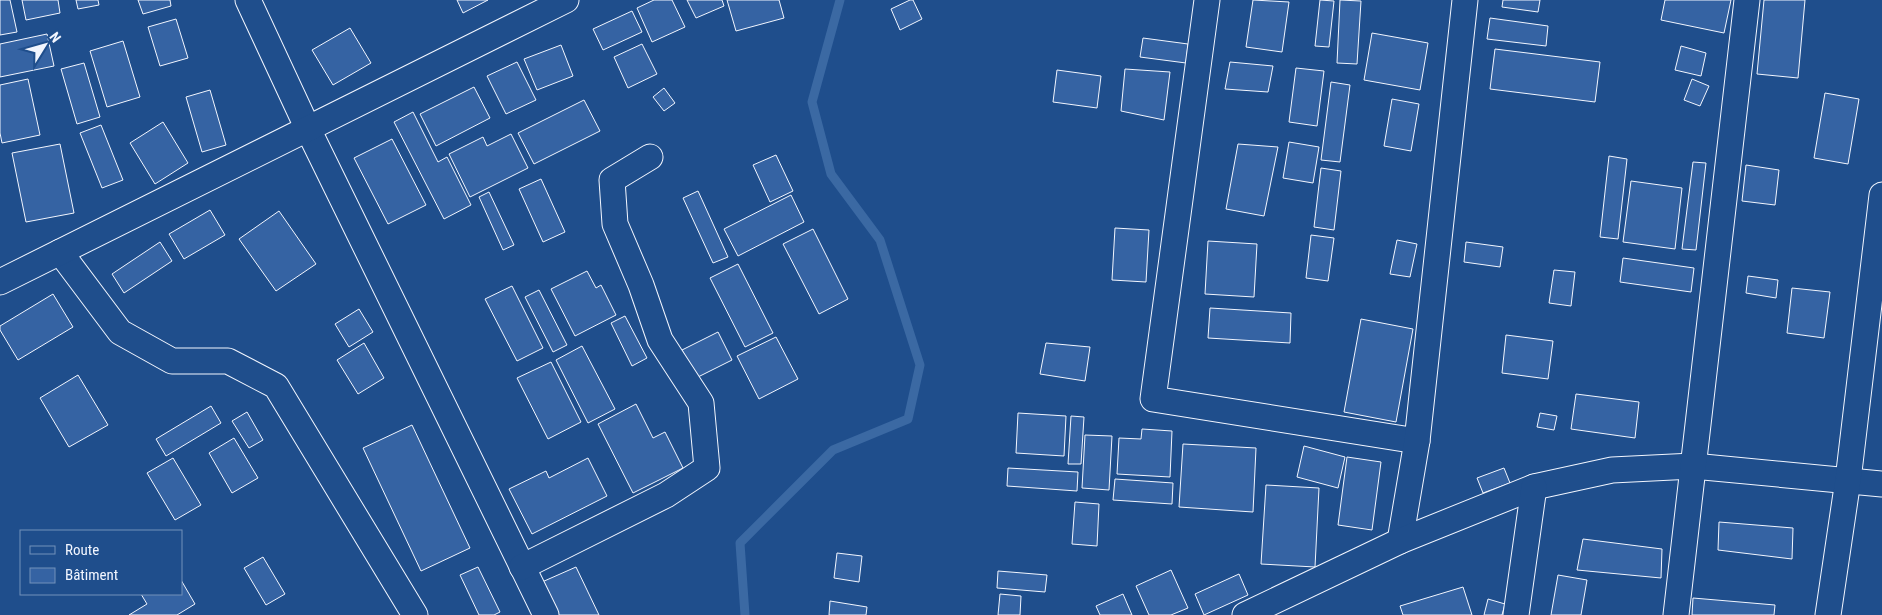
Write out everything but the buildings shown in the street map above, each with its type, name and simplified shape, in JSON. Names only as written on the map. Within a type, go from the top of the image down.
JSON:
[{"type":"street","points":[[248,0],[308,129],[546,615]]},
{"type":"street","points":[[0,282],[566,0]]},
{"type":"street","points":[[1207,0],[1153,399],[1417,441]]},
{"type":"street","points":[[1400,541],[1417,441],[1464,0]]},
{"type":"street","points":[[1676,615],[1748,0]]},
{"type":"street","points":[[522,567],[666,495],[706,468],[700,403],[660,340],[641,285],[615,224],[612,180],[650,157]]},
{"type":"street","points":[[1828,615],[1848,480],[1882,195]]},
{"type":"street","points":[[60,252],[120,332],[172,361],[228,361],[276,386],[415,615]]},
{"type":"street","points":[[1244,615],[1400,541],[1534,487],[1612,470],[1693,466],[1882,484]]},
{"type":"street","points":[[1516,615],[1534,487]]},
{"type":"waterway","points":[[745,615],[740,543],[833,450],[908,419],[920,365],[880,240],[831,174],[812,102],[840,0]]}]
